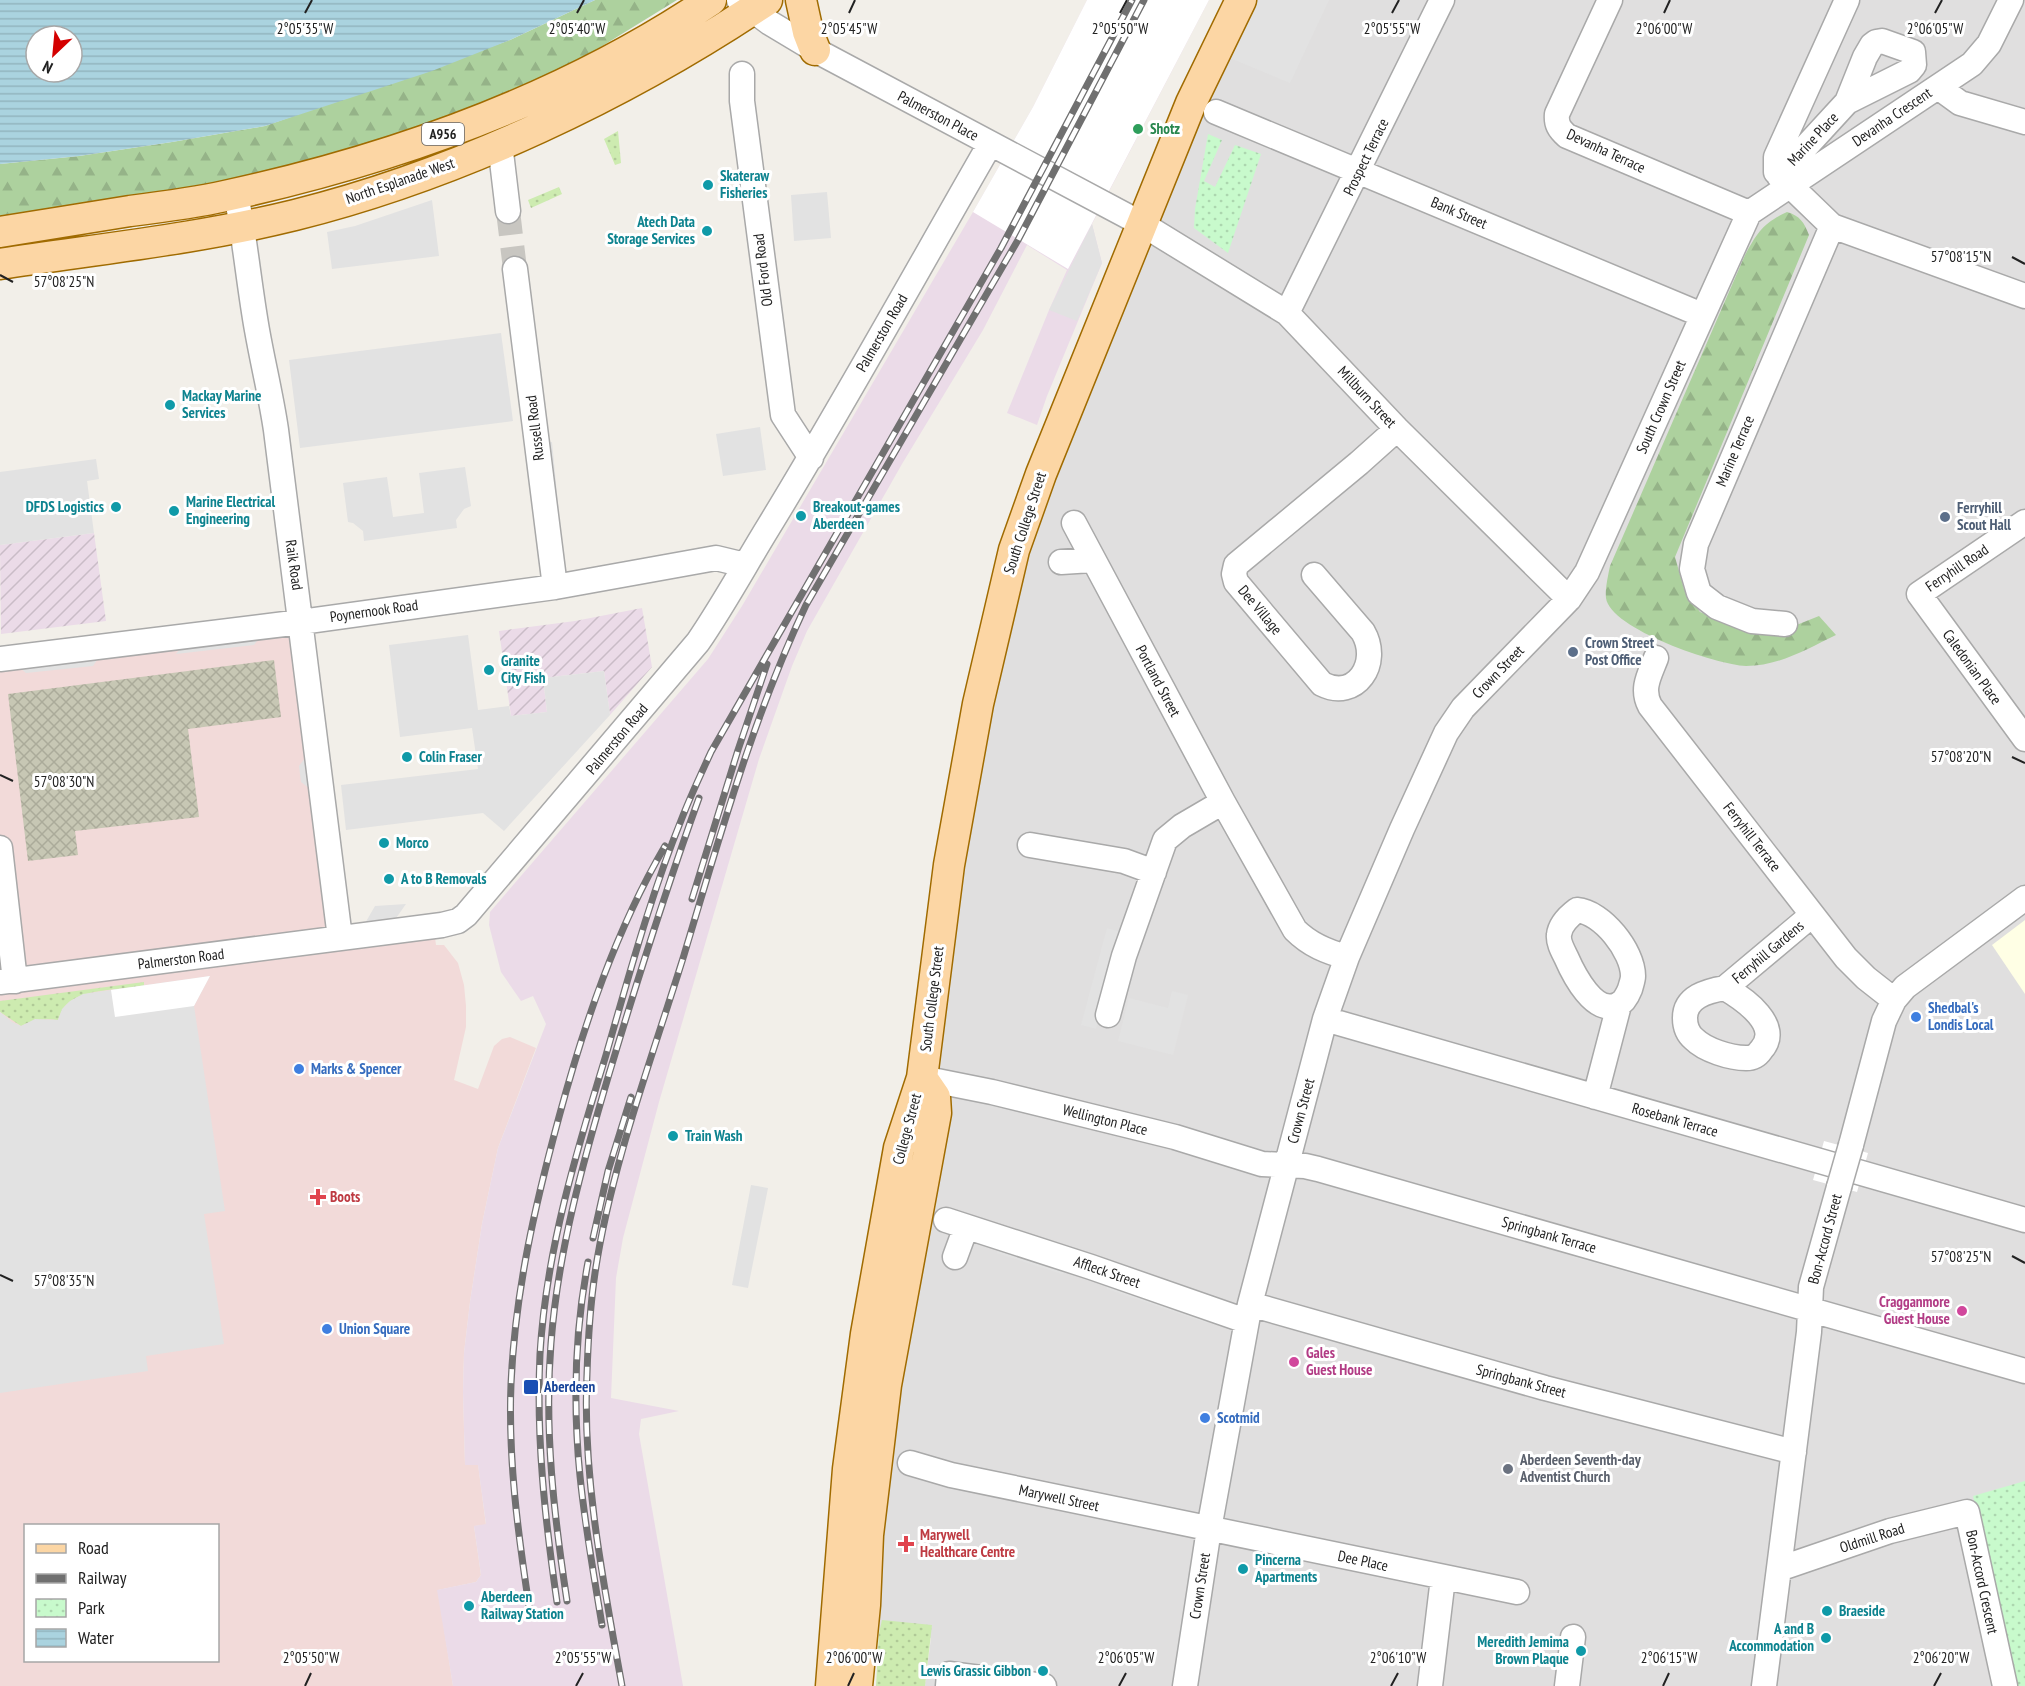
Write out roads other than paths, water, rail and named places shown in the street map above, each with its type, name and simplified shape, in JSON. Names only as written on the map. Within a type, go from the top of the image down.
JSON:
[{"type":"main road","name":"North Esplanade West","points":[[0,232],[236,194],[334,168],[441,134],[498,113],[639,44],[672,26],[711,0]]},
{"type":"main road","points":[[801,0],[808,32],[815,50]]},
{"type":"main road","name":"South College Street","points":[[922,1078],[959,807],[978,704],[1014,550],[1026,512],[1191,103],[1240,0]]},
{"type":"main road","name":"North Esplanade West","points":[[0,264],[243,227],[296,215],[370,193],[500,144],[610,94],[682,55],[753,3]]},
{"type":"main road","name":"College Street","points":[[831,1686],[847,1476],[856,1394],[900,1148],[922,1078]]},
{"type":"main road","name":"College Street","points":[[857,1686],[865,1605],[868,1534],[886,1384],[936,1113],[935,1097],[922,1078]]},
{"type":"street","name":"Prospect Terrace","points":[[1287,313],[1442,0]]},
{"type":"street","name":"Devanha Terrace","points":[[1610,0],[1557,114],[1559,129],[1567,136],[1749,213]]},
{"type":"street","points":[[1846,0],[1776,157],[1776,172],[1832,226],[2025,296]]},
{"type":"street","name":"Devanha Crescent","points":[[1749,213],[1784,181],[1972,64],[1989,44],[2011,0]]},
{"type":"street","name":"Palmerston Place","points":[[753,3],[815,50],[1142,224]]},
{"type":"street","name":"Old Ford Road","points":[[742,74],[742,101],[783,415],[811,458]]},
{"type":"street","points":[[1938,87],[1960,103],[2025,122]]},
{"type":"street","name":"Marine Place","points":[[1784,181],[1847,102]]},
{"type":"street","name":"Bank Street","points":[[1216,112],[1702,315]]},
{"type":"street","points":[[500,144],[508,211]]},
{"type":"street","name":"Palmerston Road","points":[[8,982],[442,925],[458,921],[466,915],[698,642],[725,602],[745,565],[811,458],[990,144]]},
{"type":"street","name":"Raik Road","points":[[236,194],[243,227],[257,332],[271,397],[302,622],[340,939]]},
{"type":"street","name":"South Crown Street","points":[[1569,599],[1587,573],[1749,213]]},
{"type":"street","name":"Millburn Street","points":[[1142,224],[1287,313],[1397,429],[1569,599]]},
{"type":"street","name":"Marine Terrace","points":[[1785,624],[1752,621],[1717,607],[1699,593],[1692,569],[1696,544],[1832,226]]},
{"type":"street","name":"Russell Road","points":[[515,269],[555,587]]},
{"type":"street","name":"Dee Village","points":[[1314,575],[1369,642],[1371,653],[1369,664],[1363,675],[1356,682],[1341,689],[1330,688],[1322,684],[1236,582],[1234,574],[1236,565],[1354,468],[1397,429]]},
{"type":"street","name":"Ferryhill Road","points":[[1919,594],[2025,522]]},
{"type":"street","name":"Portland Street","points":[[1074,523],[1223,802],[1295,930],[1315,946],[1347,957]]},
{"type":"street","name":"Poynernook Road","points":[[0,658],[302,622],[555,587],[716,558],[745,565]]},
{"type":"street","points":[[1061,561],[1092,560]]},
{"type":"street","name":"Caledonian Place","points":[[1919,594],[2025,740]]},
{"type":"street","name":"Crown Street","points":[[1185,1686],[1209,1529],[1248,1313],[1325,1018],[1347,957],[1446,733],[1463,708],[1569,599]]},
{"type":"street","name":"Ferryhill Terrace","points":[[1656,658],[1646,685],[1645,696],[1650,706],[1846,958],[1866,978],[1894,1000]]},
{"type":"street","points":[[1108,1014],[1124,956],[1165,840],[1182,826],[1223,802]]},
{"type":"street","points":[[1030,845],[1124,861],[1154,872]]},
{"type":"street","points":[[0,848],[8,982]]},
{"type":"street","name":"Bon-Accord Street","points":[[1764,1686],[1809,1332],[1811,1287],[1884,1021],[1894,1000],[1905,987],[2025,898]]},
{"type":"street","name":"Ferryhill Gardens","points":[[1725,988],[1812,915]]},
{"type":"street","points":[[1594,1096],[1619,1005]]},
{"type":"street","name":"Rosebank Terrace","points":[[1325,1018],[2025,1220]]},
{"type":"street","name":"Wellington Place","points":[[922,1078],[992,1092],[1144,1130],[1262,1164],[1287,1165]]},
{"type":"street","name":"Springbank Terrace","points":[[1287,1165],[1318,1169],[2025,1371]]},
{"type":"street","name":"Affleck Street","points":[[955,1257],[956,1223],[1091,1267],[1248,1313]]},
{"type":"street","name":"Springbank Street","points":[[1248,1313],[1794,1452]]},
{"type":"street","name":"Marywell Street","points":[[910,1463],[951,1475],[1209,1529]]},
{"type":"street","name":"Oldmill Road","points":[[1779,1569],[1890,1531],[1967,1512]]},
{"type":"street","name":"Bon-Accord Crescent","points":[[1967,1512],[2005,1686]]},
{"type":"street","name":"Dee Place","points":[[1209,1529],[1517,1592]]},
{"type":"street","points":[[1430,1686],[1443,1578]]},
{"type":"street","points":[[1567,1686],[1573,1637]]},
{"type":"street","points":[[949,1680],[1044,1686]]},
{"type":"water","points":[[0,0],[595,0],[510,40],[432,71],[265,126],[79,156],[0,164]]},
{"type":"tunnel","points":[[508,211],[515,269]]},
{"type":"railway","points":[[557,1602],[540,1447],[539,1385],[543,1316],[564,1203],[660,876],[685,809],[711,752],[1001,248],[1132,0]]},
{"type":"railway","points":[[622,1686],[596,1531],[586,1413],[589,1337],[595,1273],[611,1193],[634,1112],[739,777],[770,690],[806,605],[1018,240],[1144,0]]},
{"type":"railway","points":[[692,899],[767,664]]},
{"type":"railway","points":[[567,1601],[554,1505],[549,1408],[551,1343],[559,1275],[581,1174],[609,1074],[652,935],[699,798]]},
{"type":"railway","points":[[529,1606],[515,1496],[510,1412],[513,1350],[522,1282],[542,1183],[579,1047],[603,978],[631,911],[665,846]]},
{"type":"railway","points":[[593,1238],[608,1171],[631,1097]]},
{"type":"railway","points":[[588,1262],[580,1315],[576,1369],[576,1423],[582,1495],[602,1625]]},
{"type":"place","name":"Shotz","points":[[1138,129]]},
{"type":"place","name":"Skateraw Fisheries","points":[[708,185]]},
{"type":"place","name":"Atech Data Storage Services","points":[[707,231]]},
{"type":"place","name":"Mackay Marine Services","points":[[170,405]]},
{"type":"place","name":"DFDS Logistics","points":[[116,507]]},
{"type":"place","name":"Marine Electrical Engineering","points":[[174,511]]},
{"type":"place","name":"Breakout-games Aberdeen","points":[[801,516]]},
{"type":"place","name":"Ferryhill Scout Hall","points":[[1945,517]]},
{"type":"place","name":"Crown Street Post Office","points":[[1573,652]]},
{"type":"place","name":"Granite City Fish","points":[[489,670]]},
{"type":"place","name":"Colin Fraser","points":[[407,757]]},
{"type":"place","name":"Morco","points":[[384,843]]},
{"type":"place","name":"A to B Removals","points":[[389,879]]},
{"type":"place","name":"Shedbal's Londis Local","points":[[1916,1017]]},
{"type":"place","name":"Marks & Spencer","points":[[299,1069]]},
{"type":"place","name":"Train Wash","points":[[673,1136]]},
{"type":"place","name":"Boots","points":[[318,1197]]},
{"type":"place","name":"Cragganmore Guest House","points":[[1962,1311]]},
{"type":"place","name":"Union Square","points":[[327,1329]]},
{"type":"place","name":"Gales Guest House","points":[[1294,1362]]},
{"type":"place","name":"Aberdeen","points":[[531,1387]]},
{"type":"place","name":"Scotmid","points":[[1205,1418]]},
{"type":"place","name":"Aberdeen Seventh-day Adventist Church","points":[[1508,1469]]},
{"type":"place","name":"Marywell Healthcare Centre","points":[[906,1544]]},
{"type":"place","name":"Pincerna Apartments","points":[[1243,1569]]},
{"type":"place","name":"Aberdeen Railway Station","points":[[469,1606]]},
{"type":"place","name":"Braeside","points":[[1827,1611]]},
{"type":"place","name":"A and B Accommodation","points":[[1826,1638]]},
{"type":"place","name":"Meredith Jemima Brown Plaque","points":[[1581,1651]]},
{"type":"place","name":"Lewis Grassic Gibbon","points":[[1043,1671]]}]
